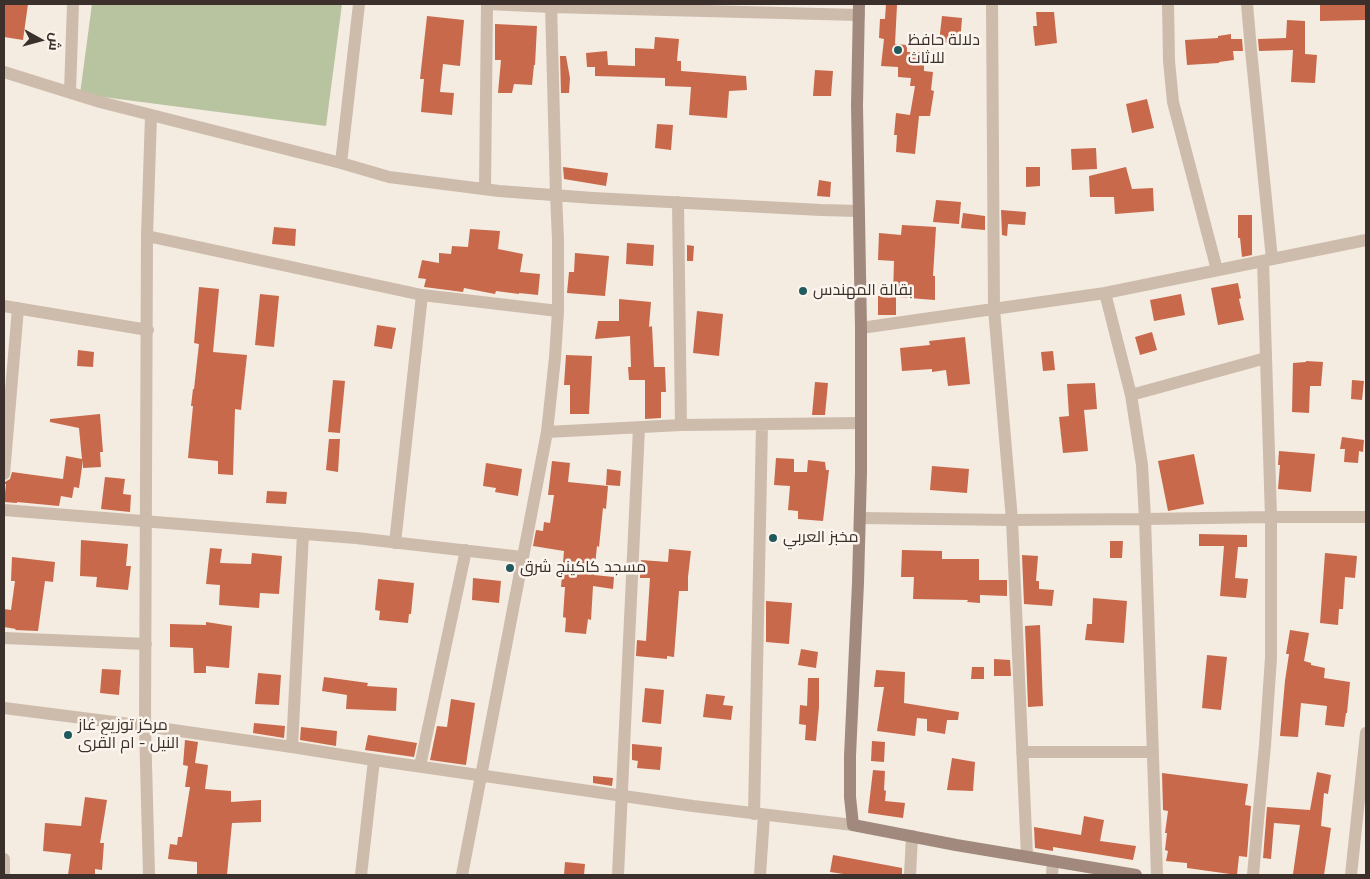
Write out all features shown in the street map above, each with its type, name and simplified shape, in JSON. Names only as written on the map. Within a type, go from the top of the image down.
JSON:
[{"type":"street","points":[[70,92],[73,4]]},
{"type":"street","points":[[341,163],[359,4]]},
{"type":"street","points":[[486,189],[487,4],[859,9],[857,106],[861,424],[860,518],[850,766],[850,798],[853,825]]},
{"type":"street","points":[[992,4],[994,309],[1012,520],[1027,856]]},
{"type":"street","points":[[1168,4],[1169,53],[1174,102],[1217,270]]},
{"type":"street","points":[[1247,4],[1268,260],[1266,358],[1271,516],[1271,658],[1253,875]]},
{"type":"street","points":[[462,875],[546,432],[554,358],[558,310],[558,240],[551,5]]},
{"type":"street","points":[[4,72],[151,116],[341,163],[389,177],[486,189],[556,194],[821,210],[859,210]]},
{"type":"street","points":[[150,875],[145,726],[147,236],[151,116]]},
{"type":"street","points":[[678,202],[681,426]]},
{"type":"street","points":[[147,236],[422,295],[558,310]]},
{"type":"street","points":[[861,328],[1105,293],[1366,240]]},
{"type":"street","points":[[1105,293],[1131,395],[1142,465],[1157,875]]},
{"type":"street","points":[[395,543],[422,295]]},
{"type":"street","points":[[4,306],[148,330]]},
{"type":"street","points":[[4,474],[18,308]]},
{"type":"street","points":[[1131,395],[1266,358]]},
{"type":"street","points":[[546,432],[681,426],[861,424]]},
{"type":"street","points":[[760,875],[762,425]]},
{"type":"street","points":[[618,875],[640,428]]},
{"type":"street","points":[[4,510],[356,538],[522,557]]},
{"type":"street","points":[[860,518],[1012,520],[1145,520],[1271,516],[1366,518]]},
{"type":"street","points":[[292,747],[303,534]]},
{"type":"street","points":[[420,766],[466,550]]},
{"type":"street","points":[[4,638],[146,644]]},
{"type":"street","points":[[4,708],[145,726],[622,796],[853,825],[1136,875]]},
{"type":"street","points":[[1351,875],[1366,733]]},
{"type":"street","points":[[1022,752],[1153,752]]},
{"type":"street","points":[[361,875],[374,760]]},
{"type":"street","points":[[910,875],[912,836]]},
{"type":"street","points":[[4,859],[4,875]]},
{"type":"street","points":[[1052,875],[1053,861]]},
{"type":"green space","points":[[92,4],[342,4],[326,126],[80,94]]},
{"type":"building","points":[[4,4],[28,4],[23,40],[4,37]]},
{"type":"building","points":[[886,4],[897,5],[895,44],[907,45],[907,52],[924,52],[924,71],[933,72],[931,90],[934,91],[930,116],[919,116],[915,154],[896,152],[897,135],[894,135],[896,113],[910,115],[915,86],[910,86],[911,78],[898,77],[898,67],[881,66],[884,39],[879,38],[880,19],[885,19]]},
{"type":"building","points":[[1320,4],[1366,4],[1366,20],[1320,21]]},
{"type":"building","points":[[1036,12],[1054,12],[1057,43],[1035,46],[1033,26],[1037,26]]},
{"type":"building","points":[[427,16],[464,20],[460,66],[443,64],[440,92],[454,93],[452,115],[421,112],[424,79],[420,79]]},
{"type":"building","points":[[942,16],[962,18],[960,44],[939,42]]},
{"type":"building","points":[[1287,20],[1305,21],[1305,54],[1317,55],[1315,83],[1291,82],[1293,50],[1259,51],[1258,39],[1286,38]]},
{"type":"building","points":[[495,24],[537,26],[532,85],[514,84],[512,93],[498,93],[501,60],[495,60]]},
{"type":"building","points":[[1231,34],[1231,39],[1242,39],[1243,51],[1233,51],[1234,60],[1187,65],[1185,40],[1218,38],[1218,36]]},
{"type":"building","points":[[655,37],[679,39],[677,61],[681,61],[681,71],[746,76],[747,90],[729,91],[727,118],[689,115],[691,87],[665,86],[665,78],[595,76],[595,67],[587,67],[586,53],[607,51],[608,65],[635,66],[635,48],[654,49]]},
{"type":"building","points":[[560,56],[566,56],[570,78],[569,93],[561,93]]},
{"type":"building","points":[[815,70],[833,71],[831,96],[813,96]]},
{"type":"building","points":[[1147,99],[1154,128],[1132,133],[1126,104]]},
{"type":"building","points":[[657,124],[673,125],[671,150],[655,148]]},
{"type":"building","points":[[1096,148],[1097,169],[1072,170],[1071,149]]},
{"type":"building","points":[[563,167],[608,173],[606,186],[564,179]]},
{"type":"building","points":[[1026,167],[1040,167],[1040,186],[1026,187]]},
{"type":"building","points":[[1126,167],[1132,189],[1153,188],[1154,211],[1115,214],[1114,197],[1090,197],[1089,176]]},
{"type":"building","points":[[819,180],[831,182],[830,197],[817,196]]},
{"type":"building","points":[[936,200],[961,202],[959,224],[933,222]]},
{"type":"building","points":[[1001,210],[1026,212],[1025,225],[1008,224],[1007,236],[1002,235]]},
{"type":"building","points":[[963,213],[985,216],[985,230],[961,228]]},
{"type":"building","points":[[1238,215],[1252,215],[1252,255],[1242,257],[1240,238],[1238,238]]},
{"type":"building","points":[[902,225],[936,227],[933,276],[935,276],[935,300],[896,297],[896,315],[878,315],[878,296],[893,296],[894,261],[878,260],[879,233],[901,235]]},
{"type":"building","points":[[274,227],[296,229],[295,246],[272,244]]},
{"type":"building","points":[[470,229],[500,231],[498,249],[523,254],[520,272],[540,274],[538,295],[496,291],[495,294],[464,288],[463,292],[424,287],[426,279],[418,278],[422,260],[439,263],[439,253],[451,254],[452,246],[468,247]]},
{"type":"building","points":[[627,243],[654,245],[653,266],[626,264]]},
{"type":"building","points":[[687,245],[694,246],[693,261],[687,261]]},
{"type":"building","points":[[575,253],[609,256],[605,296],[567,293],[569,272],[574,272]]},
{"type":"building","points":[[1238,283],[1241,298],[1239,299],[1244,320],[1218,325],[1211,288]]},
{"type":"building","points":[[199,287],[219,289],[213,352],[247,355],[241,410],[235,409],[233,475],[218,474],[218,461],[188,458],[193,406],[191,406],[199,344],[194,343]]},
{"type":"building","points":[[260,294],[279,296],[274,347],[255,345]]},
{"type":"building","points":[[1181,294],[1185,315],[1154,321],[1150,300]]},
{"type":"building","points":[[619,299],[651,302],[649,327],[652,326],[654,367],[665,367],[666,392],[661,392],[661,418],[645,419],[645,380],[629,380],[628,367],[631,367],[630,336],[595,339],[598,321],[619,321]]},
{"type":"building","points":[[697,311],[723,314],[719,356],[693,353]]},
{"type":"building","points":[[377,325],[396,328],[392,349],[374,346]]},
{"type":"building","points":[[1152,332],[1157,350],[1140,355],[1135,337]]},
{"type":"building","points":[[965,337],[970,384],[948,386],[946,370],[932,372],[932,369],[902,371],[900,348],[930,345],[929,341]]},
{"type":"building","points":[[78,350],[94,352],[93,367],[77,366]]},
{"type":"building","points":[[1053,351],[1055,370],[1043,371],[1041,352]]},
{"type":"building","points":[[566,355],[592,356],[589,414],[570,414],[570,385],[564,385]]},
{"type":"building","points":[[1306,361],[1323,362],[1321,386],[1310,386],[1309,413],[1292,412],[1293,363]]},
{"type":"building","points":[[333,380],[345,381],[340,433],[328,432]]},
{"type":"building","points":[[1352,380],[1364,381],[1362,400],[1351,399]]},
{"type":"building","points":[[815,382],[828,383],[825,415],[812,415]]},
{"type":"building","points":[[1095,383],[1097,409],[1084,410],[1088,451],[1063,453],[1059,417],[1069,416],[1067,384]]},
{"type":"building","points":[[100,414],[103,452],[100,452],[101,467],[83,468],[83,460],[79,488],[74,487],[72,498],[61,496],[59,506],[4,502],[6,484],[4,484],[10,479],[12,472],[63,479],[66,456],[82,459],[79,428],[50,422],[50,419]]},
{"type":"building","points":[[1342,437],[1364,440],[1363,452],[1359,451],[1358,463],[1344,462],[1345,449],[1340,449]]},
{"type":"building","points":[[329,439],[340,439],[338,472],[326,470]]},
{"type":"building","points":[[1279,451],[1315,454],[1311,492],[1278,489]]},
{"type":"building","points":[[1194,454],[1204,504],[1168,511],[1158,461]]},
{"type":"building","points":[[776,458],[794,459],[794,472],[807,472],[808,460],[825,462],[826,470],[829,470],[823,521],[798,519],[798,511],[788,510],[790,486],[774,485]]},
{"type":"building","points":[[552,461],[570,463],[568,482],[608,486],[606,509],[603,508],[594,575],[614,577],[613,589],[593,586],[591,620],[588,619],[586,634],[565,632],[566,618],[563,617],[565,587],[561,587],[564,551],[533,546],[536,530],[543,531],[544,522],[550,523],[554,495],[548,495]]},
{"type":"building","points":[[486,463],[522,469],[518,496],[495,492],[496,488],[483,486]]},
{"type":"building","points":[[932,466],[969,469],[967,493],[930,490]]},
{"type":"building","points":[[607,469],[621,471],[620,486],[606,485]]},
{"type":"building","points":[[105,477],[125,479],[123,494],[131,495],[130,512],[101,509]]},
{"type":"building","points":[[267,491],[287,492],[286,504],[266,503]]},
{"type":"building","points":[[1199,534],[1247,535],[1247,547],[1238,547],[1235,578],[1248,579],[1246,598],[1220,596],[1224,546],[1199,546]]},
{"type":"building","points":[[81,540],[128,544],[126,566],[131,566],[128,590],[96,587],[97,577],[80,576]]},
{"type":"building","points":[[1110,541],[1123,541],[1122,558],[1110,558]]},
{"type":"building","points":[[210,548],[222,549],[220,563],[251,564],[252,553],[282,556],[279,594],[260,593],[259,608],[219,605],[220,585],[206,584]]},
{"type":"building","points":[[669,549],[691,551],[688,591],[679,591],[674,657],[667,656],[667,659],[636,656],[637,640],[646,641],[650,578],[640,578],[641,560],[668,562]]},
{"type":"building","points":[[902,550],[942,551],[942,559],[979,559],[979,580],[1007,580],[1007,596],[980,595],[980,603],[967,602],[968,600],[913,599],[914,577],[901,577]]},
{"type":"building","points":[[1325,553],[1357,556],[1355,578],[1345,577],[1343,609],[1339,609],[1338,625],[1320,623]]},
{"type":"building","points":[[1022,555],[1038,556],[1036,581],[1039,581],[1039,589],[1054,590],[1052,606],[1024,604]]},
{"type":"building","points":[[12,557],[55,562],[53,582],[45,581],[38,631],[15,630],[4,627],[4,609],[11,610],[15,581],[11,581]]},
{"type":"building","points":[[473,578],[501,581],[499,603],[472,600]]},
{"type":"building","points":[[378,579],[414,583],[411,614],[409,614],[408,623],[379,620],[380,611],[375,610]]},
{"type":"building","points":[[1093,598],[1127,601],[1124,643],[1085,640],[1087,624],[1092,624]]},
{"type":"building","points":[[766,601],[792,603],[789,644],[766,642]]},
{"type":"building","points":[[206,622],[232,626],[229,668],[206,666],[206,673],[194,673],[193,648],[170,647],[170,624],[206,625]]},
{"type":"building","points":[[1040,625],[1043,706],[1028,707],[1025,626]]},
{"type":"building","points":[[1290,630],[1309,633],[1304,661],[1311,663],[1311,665],[1325,668],[1324,678],[1350,682],[1344,727],[1325,725],[1327,706],[1301,703],[1298,737],[1280,736],[1289,654],[1286,654]]},
{"type":"building","points":[[801,649],[818,652],[816,668],[798,665]]},
{"type":"building","points":[[1207,655],[1227,657],[1221,710],[1202,708]]},
{"type":"building","points":[[994,659],[1010,660],[1011,676],[994,676]]},
{"type":"building","points":[[972,667],[984,667],[984,679],[971,679]]},
{"type":"building","points":[[102,669],[121,670],[119,695],[100,693]]},
{"type":"building","points":[[876,670],[905,672],[904,703],[959,712],[958,720],[947,720],[945,734],[927,731],[927,719],[917,718],[915,736],[877,731],[884,687],[874,687]]},
{"type":"building","points":[[258,673],[281,675],[279,705],[255,704]]},
{"type":"building","points":[[324,677],[368,683],[367,686],[397,688],[396,711],[346,709],[347,695],[322,691]]},
{"type":"building","points":[[808,678],[819,678],[816,741],[805,740],[806,725],[799,724],[800,705],[807,706]]},
{"type":"building","points":[[645,688],[664,690],[661,724],[642,722]]},
{"type":"building","points":[[706,694],[725,696],[723,705],[733,706],[731,720],[703,717]]},
{"type":"building","points":[[451,699],[475,703],[466,765],[430,760],[437,726],[447,727]]},
{"type":"building","points":[[254,723],[285,726],[284,738],[253,733]]},
{"type":"building","points":[[301,727],[337,731],[336,746],[300,740]]},
{"type":"building","points":[[368,735],[417,743],[414,757],[365,750]]},
{"type":"building","points":[[185,740],[198,742],[195,763],[208,765],[205,789],[231,791],[231,802],[261,800],[261,822],[232,823],[227,875],[197,875],[197,862],[168,859],[170,844],[177,845],[178,837],[182,837],[190,787],[185,787],[188,766],[183,765]]},
{"type":"building","points":[[872,741],[885,742],[884,762],[871,761]]},
{"type":"building","points":[[632,744],[662,747],[660,770],[637,768],[638,761],[632,760]]},
{"type":"building","points":[[952,758],[975,762],[973,791],[947,790]]},
{"type":"building","points":[[873,770],[885,771],[885,801],[905,803],[903,818],[868,813]]},
{"type":"building","points":[[1317,772],[1331,775],[1328,794],[1324,793],[1321,826],[1331,828],[1324,875],[1293,874],[1300,825],[1274,823],[1271,859],[1263,858],[1267,807],[1310,810]]},
{"type":"building","points":[[1162,773],[1248,784],[1245,805],[1251,806],[1247,857],[1239,856],[1237,875],[1187,868],[1187,863],[1166,861],[1168,851],[1165,850],[1167,833],[1165,833],[1168,811],[1163,810]]},
{"type":"building","points":[[593,776],[613,778],[612,786],[593,783]]},
{"type":"building","points":[[85,797],[107,800],[100,843],[104,843],[102,870],[95,869],[95,875],[68,875],[71,854],[43,851],[45,823],[81,826]]},
{"type":"building","points":[[1084,816],[1104,820],[1100,841],[1136,846],[1133,860],[1053,847],[1053,851],[1035,848],[1034,827],[1081,835]]},
{"type":"building","points":[[833,855],[902,868],[902,875],[850,875],[830,872]]},
{"type":"building","points":[[565,862],[585,864],[584,875],[564,875]]},
{"type":"place","name":"دلالة حافظ للاثاث","points":[[898,50]]},
{"type":"place","name":"بقالة المهندس","points":[[803,291]]},
{"type":"place","name":"مخبز العربي","points":[[773,538]]},
{"type":"place","name":"مسجد كاكينج شرق","points":[[510,568]]},
{"type":"place","name":"مركز توزيع غاز النيل - ام القرى","points":[[68,735]]}]
